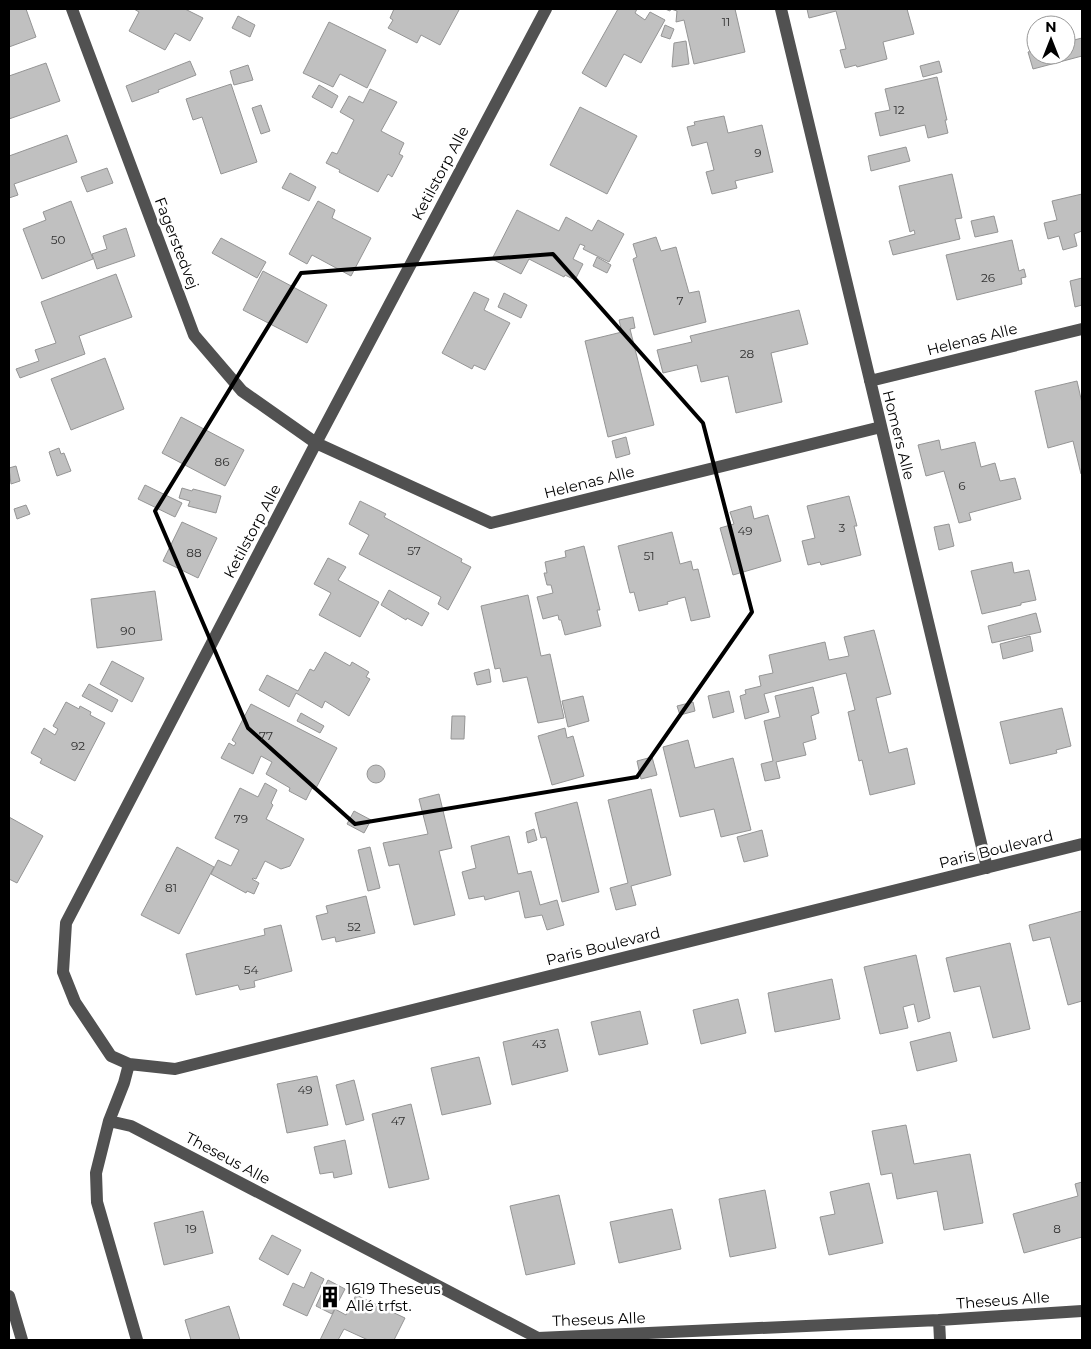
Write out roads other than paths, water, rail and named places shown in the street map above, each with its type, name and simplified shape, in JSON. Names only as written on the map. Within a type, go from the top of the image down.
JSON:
[{"type":"street","name":"Fagerstedvej","points":[[72,9],[194,335],[242,391],[316,443]]},
{"type":"street","name":"Ketilstorp Alle","points":[[130,1064],[111,1056],[75,1002],[63,972],[66,923],[316,443],[546,9]]},
{"type":"street","name":"Homers Alle","points":[[781,9],[987,868]]},
{"type":"street","name":"Helenas Alle","points":[[870,381],[1082,329]]},
{"type":"street","name":"Helenas Alle","points":[[316,443],[491,523],[881,427]]},
{"type":"street","name":"Paris Boulevard","points":[[130,1064],[175,1069],[1082,844]]},
{"type":"street","points":[[130,1064],[108,1121],[96,1173],[97,1202],[137,1340]]},
{"type":"street","name":"Theseus Alle","points":[[108,1121],[131,1126],[538,1339],[939,1320],[1082,1311]]},
{"type":"street","points":[[9,1296],[22,1340]]},
{"type":"street","points":[[939,1320],[940,1340]]},
{"type":"place","name":"1619 Theseus Allé trfst.","points":[[330,1297]]}]
